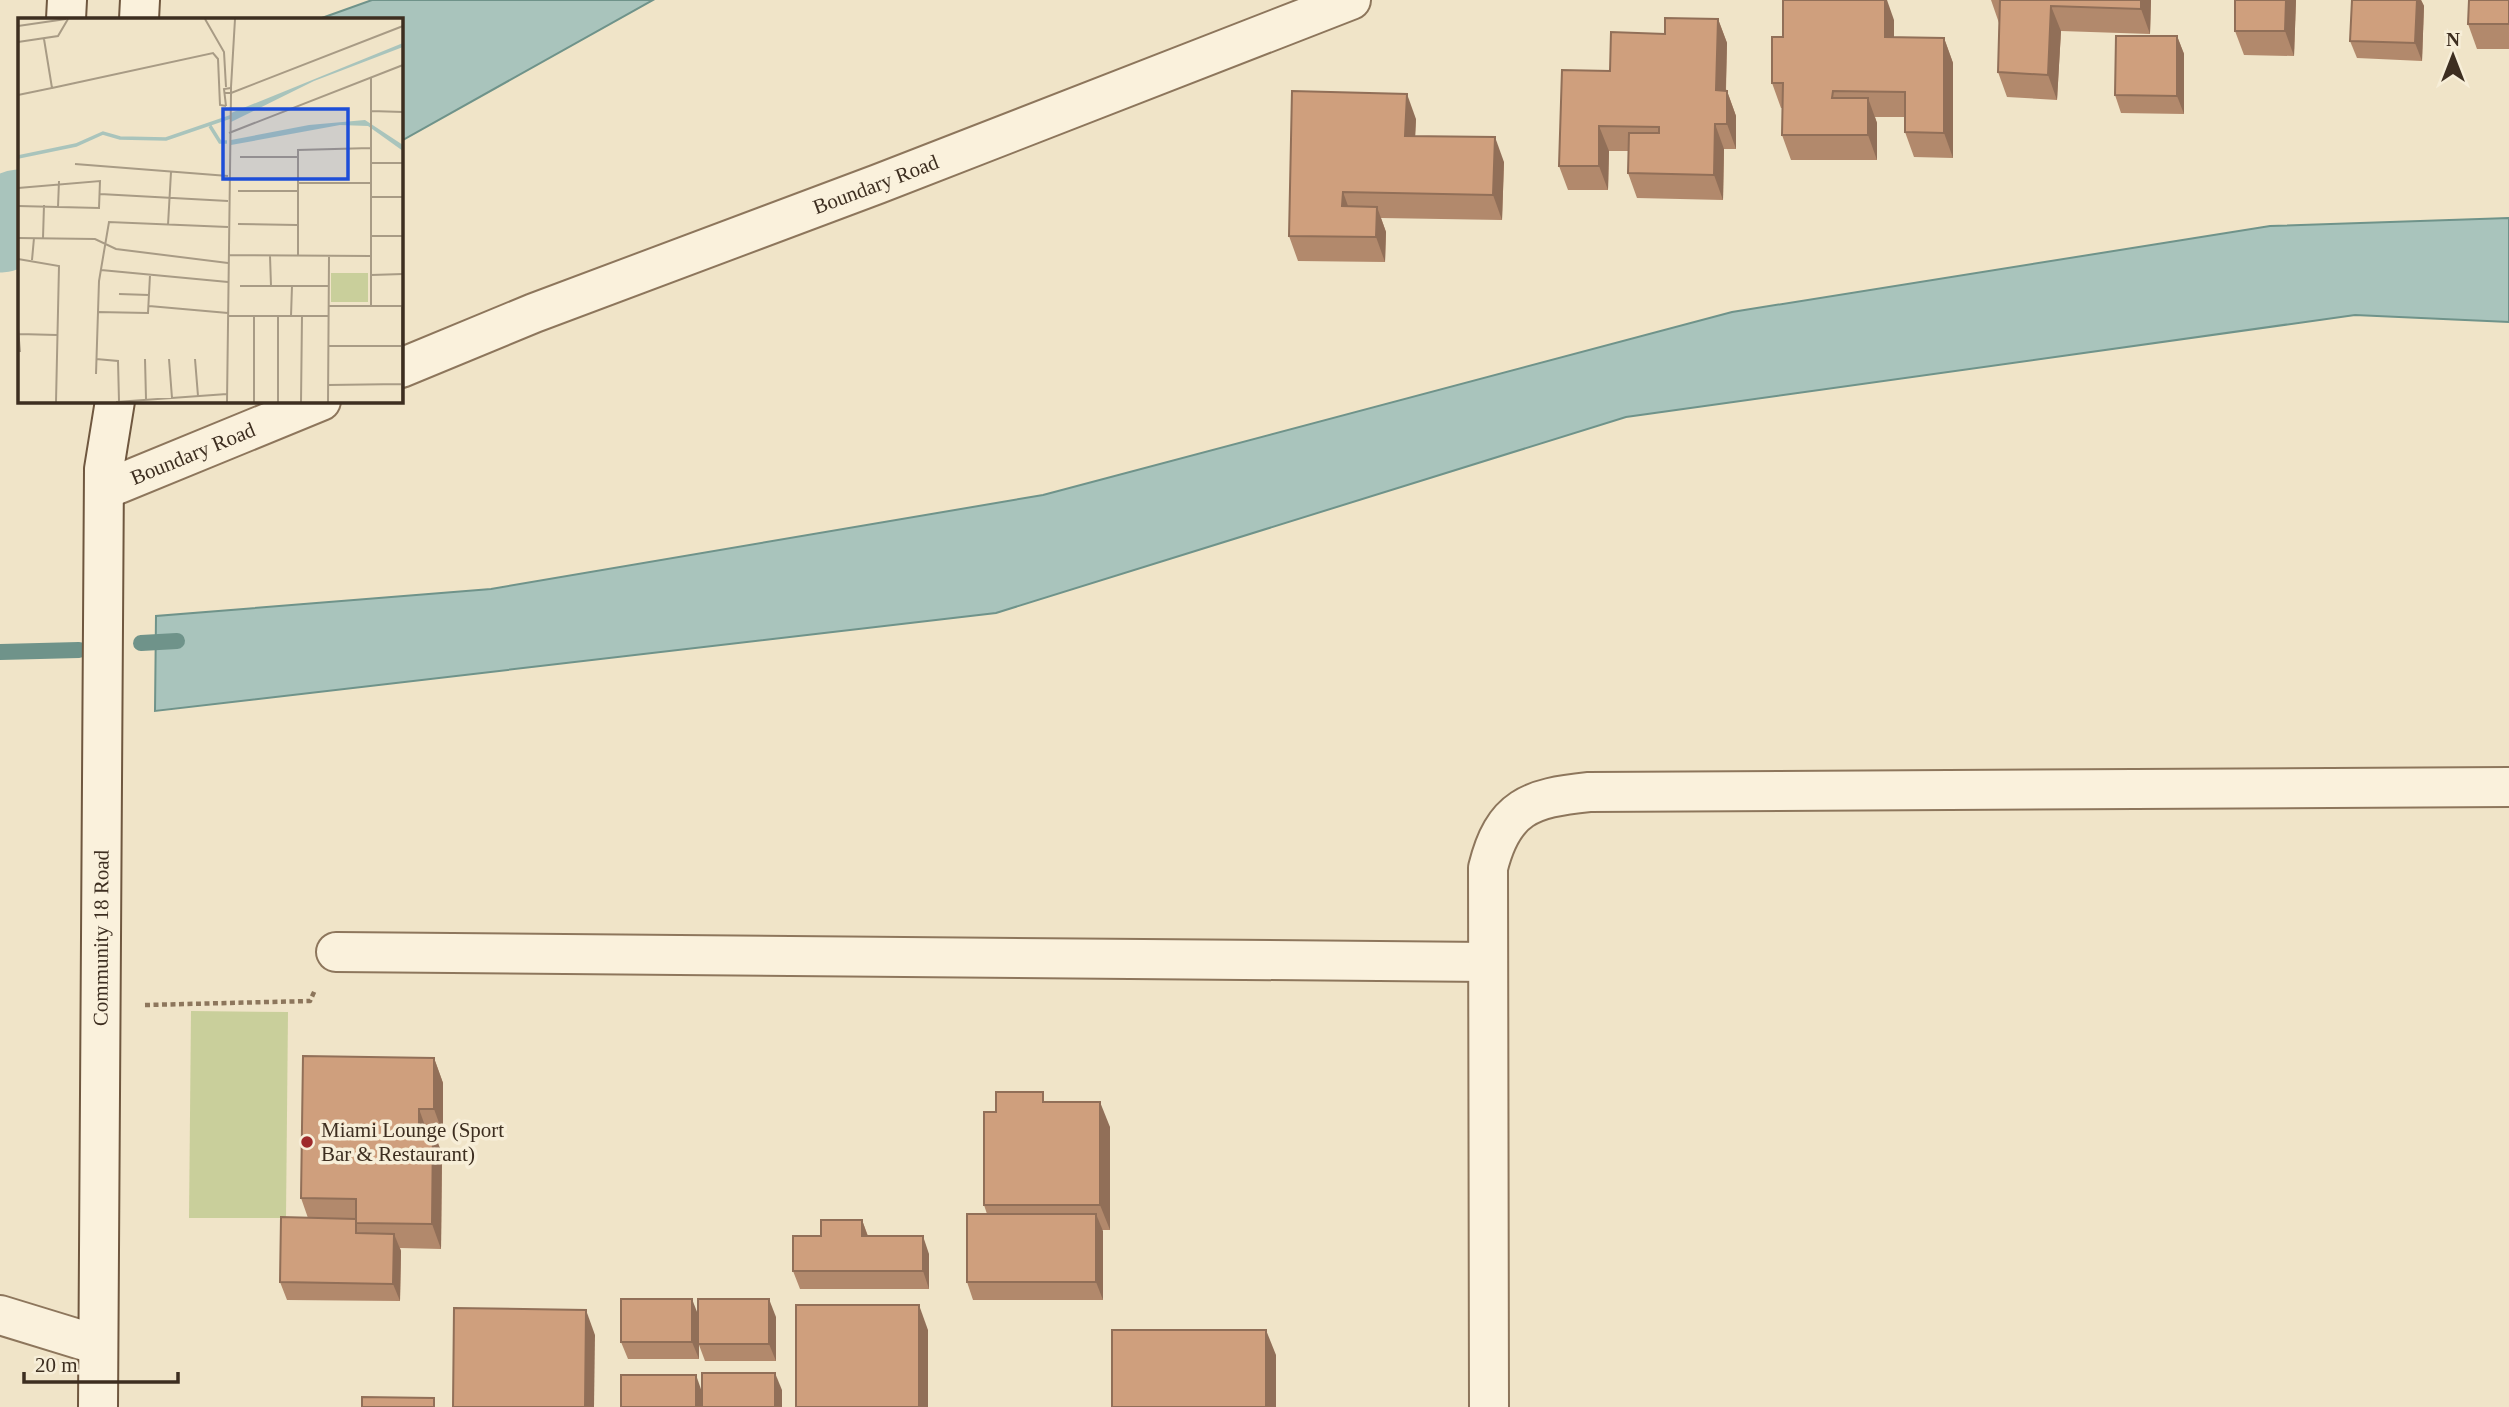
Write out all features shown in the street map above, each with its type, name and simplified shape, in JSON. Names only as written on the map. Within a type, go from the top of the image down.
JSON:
[{"type":"street","points":[[66,0],[66,18]]},
{"type":"street","points":[[139,0],[139,18]]},
{"type":"street","name":"Boundary Road","points":[[402,368],[534,313],[878,184],[1352,0]]},
{"type":"street","name":"Community 18 Road","points":[[90,402],[104,480]]},
{"type":"street","name":"Community 18 Road","points":[[98,1407],[104,480],[115,402]]},
{"type":"street","name":"Boundary Road","points":[[104,480],[318,402]]},
{"type":"street","points":[[1489,1407],[1488,868],[1494,843],[1508,819],[1530,805],[1556,796],[1589,792],[2509,787]]},
{"type":"street","points":[[336,952],[1488,962]]},
{"type":"street","points":[[0,1315],[98,1345]]},
{"type":"path","points":[[102,1006],[310,1001],[336,952]]},
{"type":"green space","points":[[191,1011],[288,1012],[286,1218],[189,1218]]},
{"type":"water","points":[[372,0],[653,0],[402,140],[402,18],[322,18]]},
{"type":"water","points":[[2509,218],[2509,322],[2355,315],[1626,417],[996,613],[155,711],[156,616],[491,589],[1043,495],[1732,312],[2270,226]]},
{"type":"building","points":[[1783,0],[1885,0],[1885,37],[1944,38],[1944,133],[1905,132],[1905,92],[1833,91],[1832,98],[1868,98],[1868,135],[1782,135],[1783,83],[1772,83],[1772,37],[1783,37]]},
{"type":"building","points":[[2000,0],[2141,0],[2141,9],[2051,6],[2048,75],[1998,72]]},
{"type":"building","points":[[2235,0],[2286,0],[2285,31],[2235,31]]},
{"type":"building","points":[[2352,0],[2417,0],[2415,43],[2350,41]]},
{"type":"building","points":[[2469,0],[2509,0],[2509,24],[2468,24]]},
{"type":"building","points":[[1665,18],[1718,19],[1716,90],[1727,91],[1727,124],[1715,124],[1714,175],[1628,173],[1629,133],[1659,133],[1659,127],[1599,126],[1599,166],[1559,166],[1562,70],[1610,71],[1611,32],[1665,34]]},
{"type":"building","points":[[2116,36],[2177,36],[2177,96],[2115,95]]},
{"type":"building","points":[[1292,91],[1407,94],[1405,136],[1495,137],[1493,195],[1343,192],[1342,206],[1377,207],[1376,237],[1289,236]]},
{"type":"building","points":[[303,1056],[434,1058],[434,1109],[419,1109],[419,1129],[433,1129],[432,1224],[356,1223],[356,1199],[301,1198]]},
{"type":"building","points":[[996,1092],[1043,1092],[1043,1102],[1100,1102],[1100,1205],[984,1205],[984,1112],[996,1112]]},
{"type":"building","points":[[967,1214],[1096,1214],[1096,1282],[967,1282]]},
{"type":"building","points":[[281,1217],[356,1219],[356,1233],[394,1234],[393,1284],[280,1282]]},
{"type":"building","points":[[821,1220],[862,1220],[862,1236],[923,1236],[923,1271],[793,1271],[793,1236],[821,1236]]},
{"type":"building","points":[[621,1299],[692,1299],[692,1342],[621,1342]]},
{"type":"building","points":[[698,1299],[769,1299],[769,1344],[698,1344]]},
{"type":"building","points":[[796,1305],[919,1305],[919,1407],[796,1407]]},
{"type":"building","points":[[454,1308],[586,1310],[585,1407],[453,1407]]},
{"type":"building","points":[[1112,1330],[1266,1330],[1266,1407],[1112,1407]]},
{"type":"building","points":[[702,1373],[775,1373],[775,1407],[702,1407]]},
{"type":"building","points":[[621,1375],[696,1375],[696,1407],[621,1407]]},
{"type":"building","points":[[362,1397],[434,1398],[434,1407],[362,1407]]},
{"type":"waterway","points":[[0,226],[18,217]]},
{"type":"waterway","points":[[141,643],[177,641]]},
{"type":"waterway","points":[[0,652],[79,650]]},
{"type":"place","name":"Miami Lounge (Sport Bar & Restaurant)","points":[[307,1142]]}]
